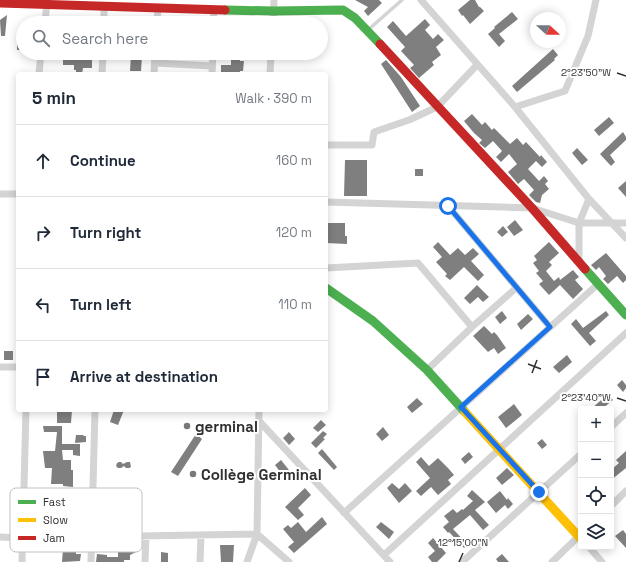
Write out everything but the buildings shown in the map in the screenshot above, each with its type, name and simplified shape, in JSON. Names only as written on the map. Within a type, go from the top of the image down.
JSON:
[{"type":"street","points":[[274,0],[274,16]]},
{"type":"street","points":[[421,0],[515,107],[589,198],[626,238]]},
{"type":"street","points":[[515,107],[565,91],[588,36],[596,0]]},
{"type":"street","points":[[0,3],[46,3],[104,7],[214,10],[343,10],[355,18],[368,31],[532,208],[626,315]]},
{"type":"street","points":[[45,16],[46,3]]},
{"type":"street","points":[[104,7],[104,16]]},
{"type":"street","points":[[157,16],[158,8]]},
{"type":"street","points":[[214,10],[214,16]]},
{"type":"street","points":[[39,72],[40,60]]},
{"type":"street","points":[[102,72],[103,60]]},
{"type":"street","points":[[154,72],[155,63],[212,70],[213,60]]},
{"type":"street","points":[[270,72],[271,60]]},
{"type":"street","points":[[328,145],[372,145],[374,132],[409,120],[437,107],[477,64]]},
{"type":"street","points":[[0,194],[16,194]]},
{"type":"street","points":[[580,263],[579,223],[589,198]]},
{"type":"street","points":[[328,202],[532,208],[579,223],[626,222]]},
{"type":"street","points":[[448,206],[550,327]]},
{"type":"street","points":[[328,268],[418,263],[472,327]]},
{"type":"street","points":[[344,514],[598,284]]},
{"type":"street","points":[[428,370],[472,327],[516,288]]},
{"type":"street","points":[[328,289],[373,321],[428,370],[578,534]]},
{"type":"street","points":[[384,555],[626,333]]},
{"type":"street","points":[[0,366],[16,367]]},
{"type":"street","points":[[24,488],[26,412]]},
{"type":"street","points":[[93,488],[95,412]]},
{"type":"street","points":[[247,562],[257,534],[259,412]]},
{"type":"street","points":[[614,424],[626,413]]},
{"type":"street","points":[[259,421],[390,562]]},
{"type":"street","points":[[462,562],[578,457]]},
{"type":"street","points":[[614,503],[626,491]]},
{"type":"street","points":[[142,536],[257,534],[289,562]]},
{"type":"street","points":[[200,562],[201,535]]},
{"type":"street","points":[[0,536],[10,537]]},
{"type":"street","points":[[146,536],[146,562]]},
{"type":"street","points":[[552,562],[578,538]]},
{"type":"street","points":[[592,550],[602,562]]},
{"type":"street","points":[[91,552],[91,562]]},
{"type":"lane","points":[[368,31],[402,0]]},
{"type":"traffic: fast","points":[[225,10],[343,10],[355,18],[380,44]]},
{"type":"traffic: fast","points":[[585,269],[626,315]]},
{"type":"traffic: fast","points":[[328,289],[373,321],[427,370],[465,412]]},
{"type":"traffic: slow","points":[[465,412],[578,536]]},
{"type":"traffic: jam","points":[[0,3],[225,10]]},
{"type":"traffic: jam","points":[[380,44],[532,208],[585,269]]},
{"type":"place","name":"germinal","points":[[187,426]]},
{"type":"place","name":"Collège Germinal","points":[[193,474]]},
{"type":"route","points":[[448,206],[550,327],[461,407],[539,492]]}]
